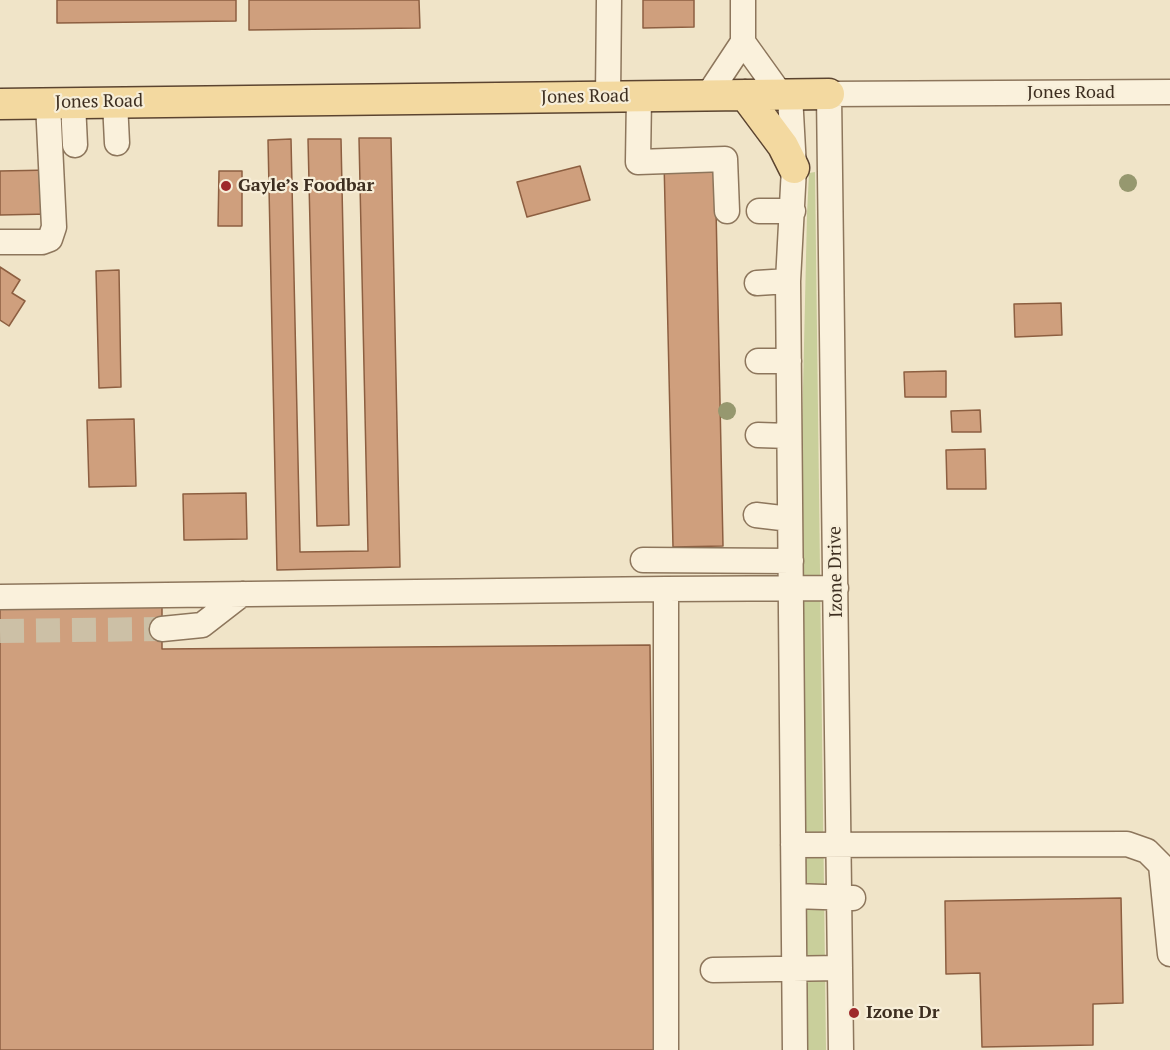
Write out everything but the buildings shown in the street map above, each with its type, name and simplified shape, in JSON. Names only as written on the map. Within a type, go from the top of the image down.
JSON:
[{"type":"main road","name":"Jones Road","points":[[0,104],[828,94]]},
{"type":"main road","points":[[745,95],[783,146],[794,168]]},
{"type":"street","points":[[608,97],[609,0]]},
{"type":"street","points":[[708,96],[743,42],[743,0]]},
{"type":"street","points":[[743,42],[785,95],[794,168],[788,282],[795,1050]]},
{"type":"street","name":"Jones Road","points":[[828,94],[1170,92]]},
{"type":"street","name":"Izone Drive","points":[[828,94],[839,845],[846,897],[840,968],[841,1050]]},
{"type":"street","points":[[639,96],[638,162],[725,159],[727,211]]},
{"type":"street","points":[[116,102],[117,143]]},
{"type":"street","points":[[60,103],[75,145]]},
{"type":"street","points":[[0,242],[42,242],[50,239],[54,227],[60,103]]},
{"type":"street","points":[[759,211],[793,211]]},
{"type":"street","points":[[757,283],[788,282]]},
{"type":"street","points":[[758,361],[789,361]]},
{"type":"street","points":[[758,435],[789,436]]},
{"type":"street","points":[[756,515],[790,519]]},
{"type":"street","points":[[643,560],[791,561]]},
{"type":"street","points":[[0,597],[836,588]]},
{"type":"street","points":[[666,589],[666,1050]]},
{"type":"street","points":[[162,629],[202,625],[242,594]]},
{"type":"street","points":[[793,845],[1127,844],[1147,851],[1161,865],[1170,954]]},
{"type":"street","points":[[794,896],[846,897]]},
{"type":"street","points":[[713,970],[840,968]]},
{"type":"green space","points":[[815,172],[826,1050],[806,1050],[800,520],[807,214],[809,173]]},
{"type":"tunnel","points":[[0,631],[162,629]]},
{"type":"place","name":"Gayle’s Foodbar","points":[[226,186]]},
{"type":"place","name":"Izone Dr","points":[[854,1013]]}]
